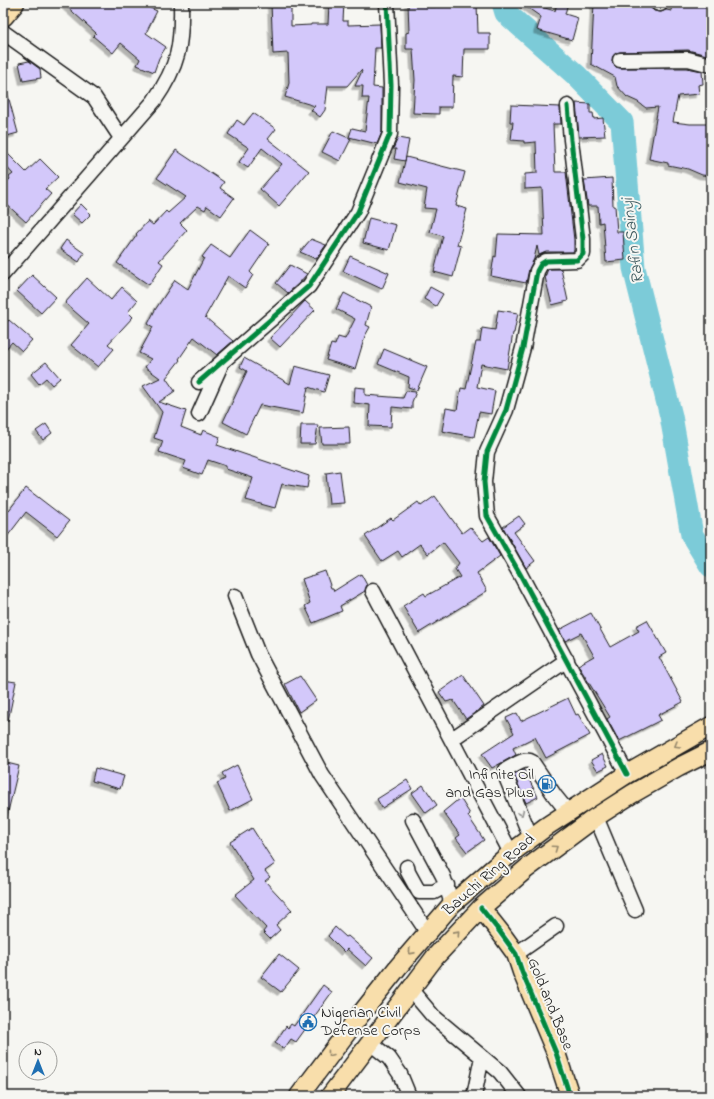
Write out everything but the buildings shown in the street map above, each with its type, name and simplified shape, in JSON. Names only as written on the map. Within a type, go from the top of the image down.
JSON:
[{"type":"highway","points":[[3,16],[14,3]]},
{"type":"main road","name":"Bauchi Ring Road","points":[[299,1096],[364,1009],[452,904],[511,853],[568,812],[627,774],[711,726]]},
{"type":"main road","name":"Bauchi Ring Road","points":[[330,1096],[369,1042],[411,990],[435,957],[481,908],[526,869],[596,817],[666,775],[711,751]]},
{"type":"main road","name":"Gold and Base","points":[[481,908],[516,954],[556,1053],[570,1096]]},
{"type":"street","points":[[3,274],[154,101],[170,75],[180,46],[181,3]]},
{"type":"street","points":[[199,382],[309,286],[358,212],[390,134],[391,85],[387,3]]},
{"type":"street","points":[[3,32],[94,97],[121,138]]},
{"type":"street","points":[[620,60],[688,59],[711,64]]},
{"type":"street","points":[[568,106],[583,239],[583,254],[578,260],[546,261],[541,264],[537,271],[523,348],[506,410],[487,452],[484,482],[487,516],[567,660],[627,774]]},
{"type":"street","points":[[199,414],[221,364]]},
{"type":"street","points":[[373,590],[511,853]]},
{"type":"street","points":[[235,596],[258,654],[322,775],[428,934]]},
{"type":"street","points":[[452,739],[567,660]]},
{"type":"street","points":[[531,838],[506,777],[506,770],[525,760],[532,762],[555,796],[568,812]]},
{"type":"street","points":[[596,817],[635,910]]},
{"type":"street","points":[[413,820],[447,885],[452,904]]},
{"type":"street","points":[[407,867],[408,872],[419,892],[434,892],[447,885]]},
{"type":"street","points":[[516,954],[556,926]]},
{"type":"street","points":[[411,990],[433,1016],[500,1072],[519,1096]]},
{"type":"street","points":[[369,1042],[389,1058],[400,1074],[409,1096]]},
{"type":"street","points":[[474,1096],[482,1057]]},
{"type":"waterway","name":"Rafin Sainyi","points":[[503,3],[506,13],[576,75],[622,122],[634,268],[671,416],[692,535],[711,566]]},
{"type":"cycle path","points":[[199,382],[309,286],[358,212],[390,134],[391,85],[387,3]]},
{"type":"cycle path","points":[[568,106],[583,239],[583,254],[577,260],[546,261],[541,264],[537,271],[523,348],[506,410],[487,452],[484,482],[487,516],[520,574],[627,774]]},
{"type":"cycle path","points":[[481,908],[516,954],[556,1053],[570,1096]]},
{"type":"place","name":"Infinite Oil and Gas Plus","points":[[547,784]]},
{"type":"place","name":"Nigerian Civil Defense Corps","points":[[308,1022]]}]
